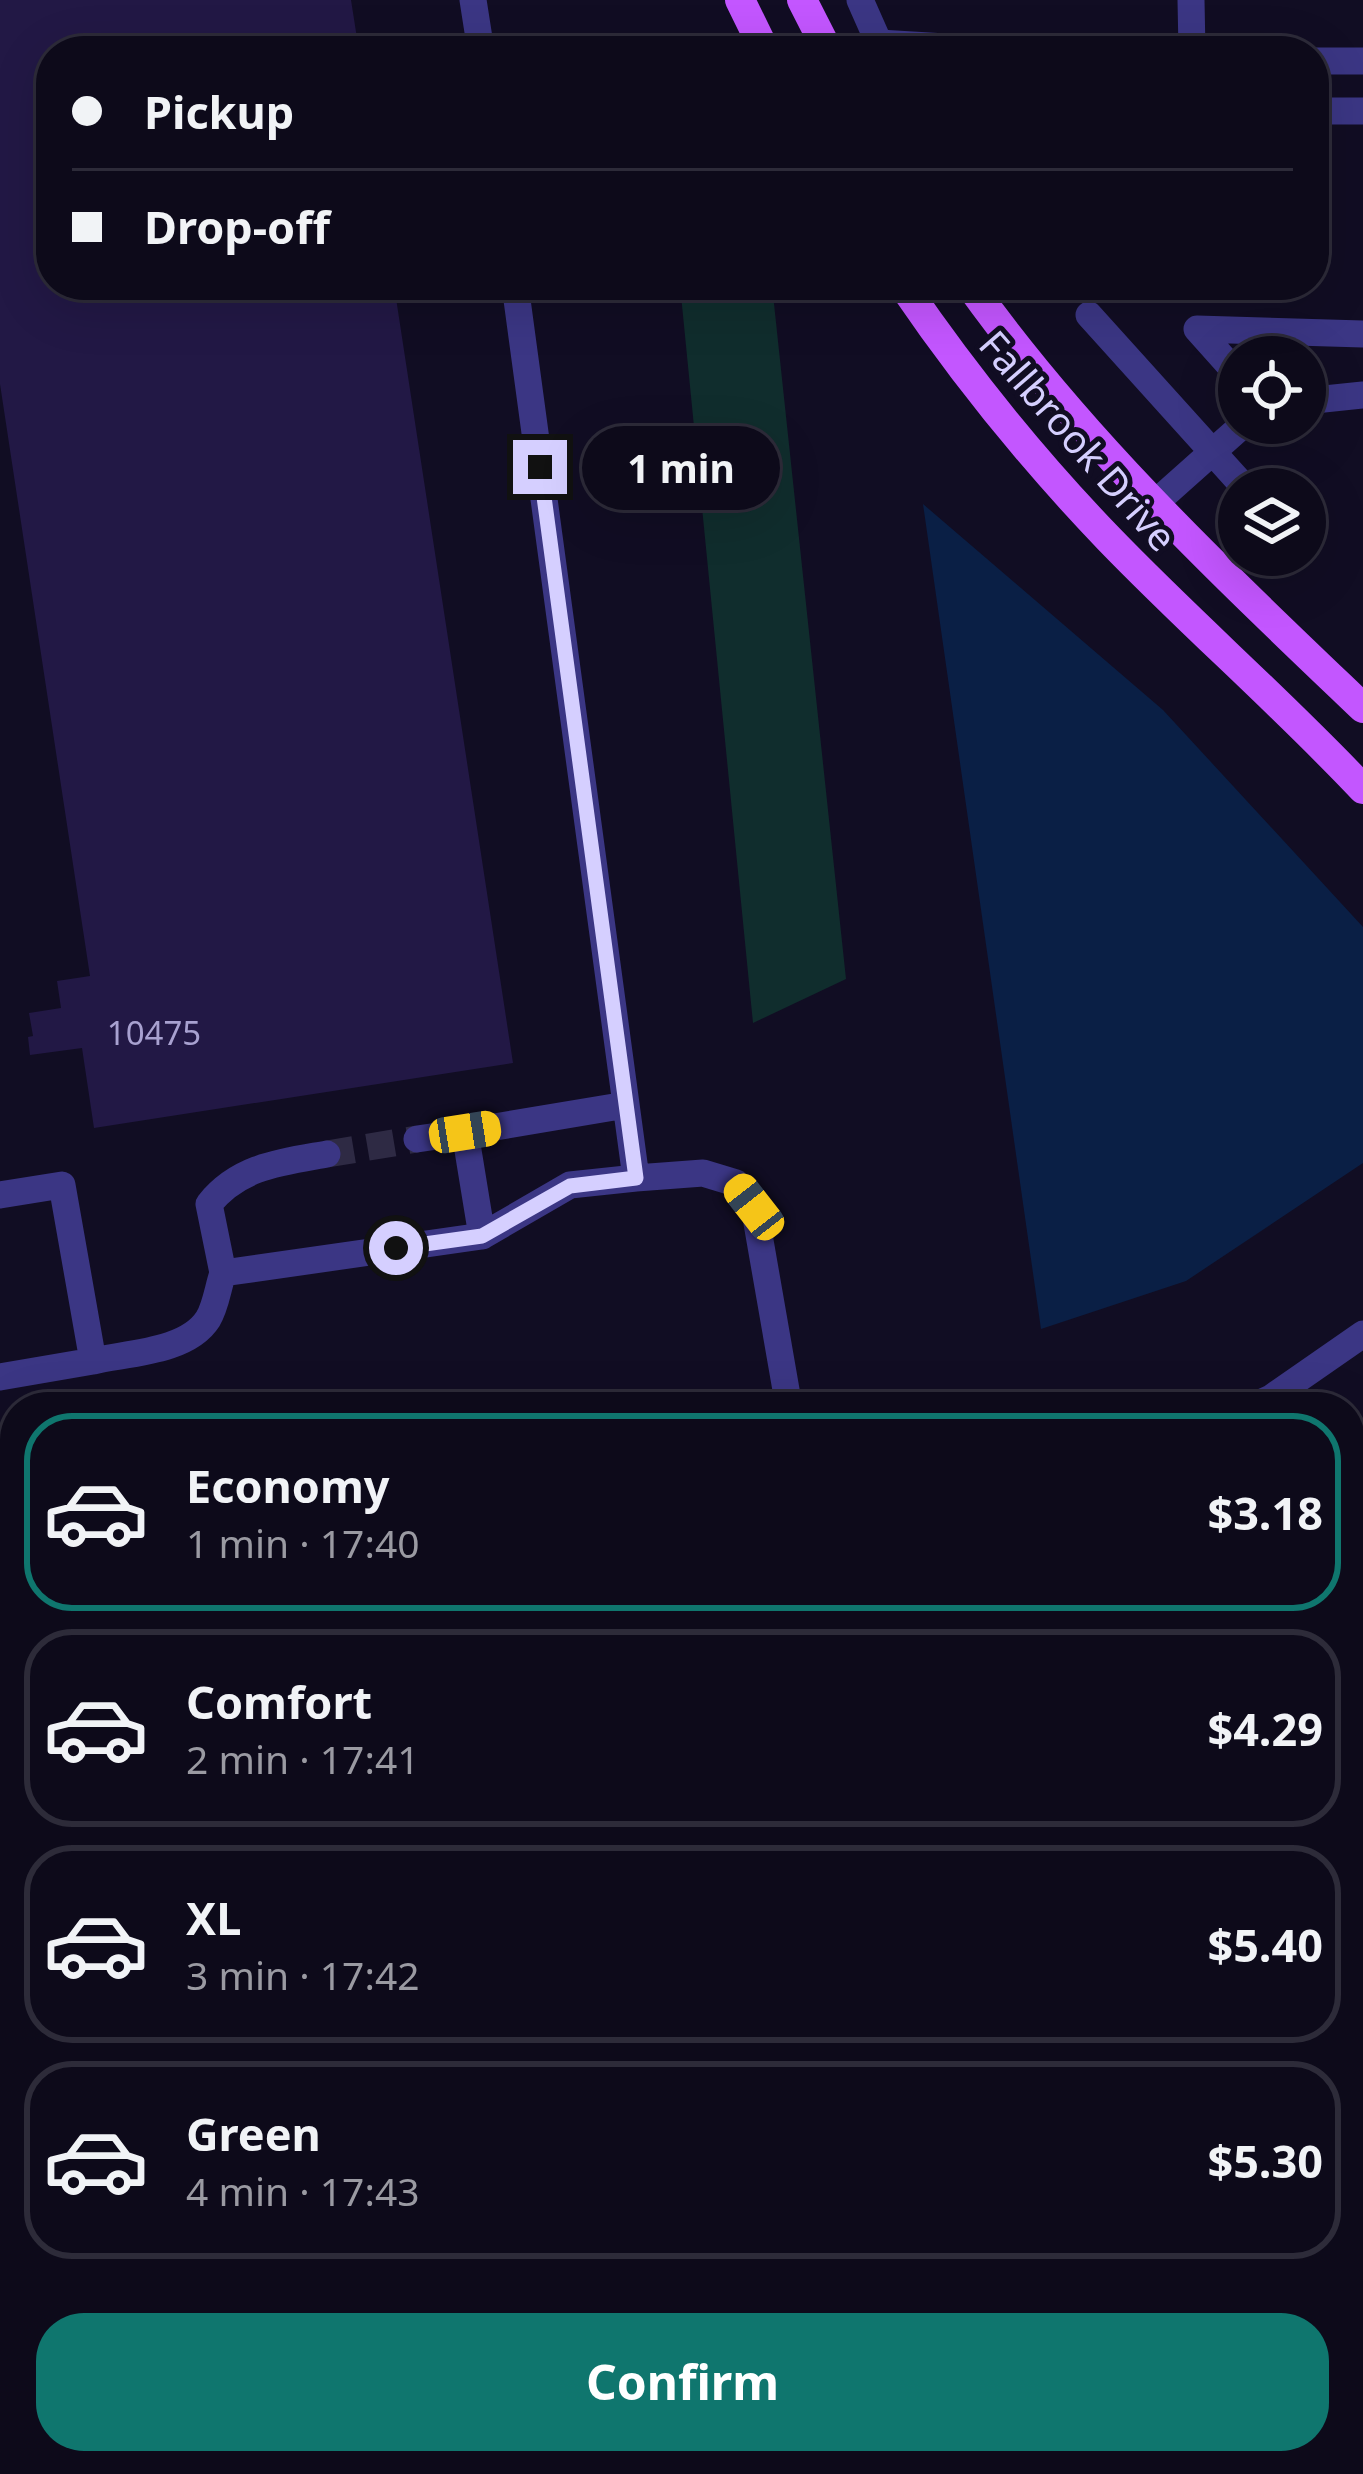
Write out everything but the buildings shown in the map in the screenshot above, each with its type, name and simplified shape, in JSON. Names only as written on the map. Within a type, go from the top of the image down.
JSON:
[{"type":"main road","points":[[740,0],[758,36]]},
{"type":"main road","points":[[802,0],[820,36]]},
{"type":"main road","name":"Fallbrook Drive","points":[[922,300],[983,399],[1045,470],[1363,789]]},
{"type":"main road","name":"Fallbrook Drive","points":[[981,300],[1027,364],[1154,504],[1363,707]]},
{"type":"main road","points":[[1274,700],[1312,659]]},
{"type":"street","points":[[473,0],[479,36]]},
{"type":"street","points":[[860,0],[870,36]]},
{"type":"street","points":[[1191,0],[1192,36]]},
{"type":"street","points":[[1329,61],[1363,61]]},
{"type":"street","points":[[1329,111],[1363,112]]},
{"type":"street","points":[[517,300],[636,1178]]},
{"type":"street","points":[[1089,315],[1227,468]]},
{"type":"street","points":[[1218,353],[1196,329],[1363,334]]},
{"type":"street","points":[[1326,399],[1363,395]]},
{"type":"street","points":[[1154,504],[1221,444]]},
{"type":"street","points":[[417,1139],[626,1105]]},
{"type":"street","points":[[465,1132],[482,1236]]},
{"type":"street","points":[[0,1377],[169,1345],[195,1334],[209,1317],[223,1273],[209,1204],[225,1183],[266,1165],[327,1154]]},
{"type":"street","points":[[223,1273],[482,1236],[570,1186],[703,1173],[736,1183],[754,1207],[786,1392]]},
{"type":"street","points":[[0,1195],[62,1185],[93,1361]]},
{"type":"street","points":[[1280,1392],[1363,1334]]},
{"type":"green space","points":[[681,300],[774,300],[846,979],[753,1023]]},
{"type":"water","points":[[923,504],[1163,710],[1363,927],[1363,1163],[1186,1281],[1041,1329]]},
{"type":"tunnel","points":[[327,1154],[417,1139]]},
{"type":"route","points":[[396,1248],[482,1236],[570,1186],[636,1178],[540,467]]}]
